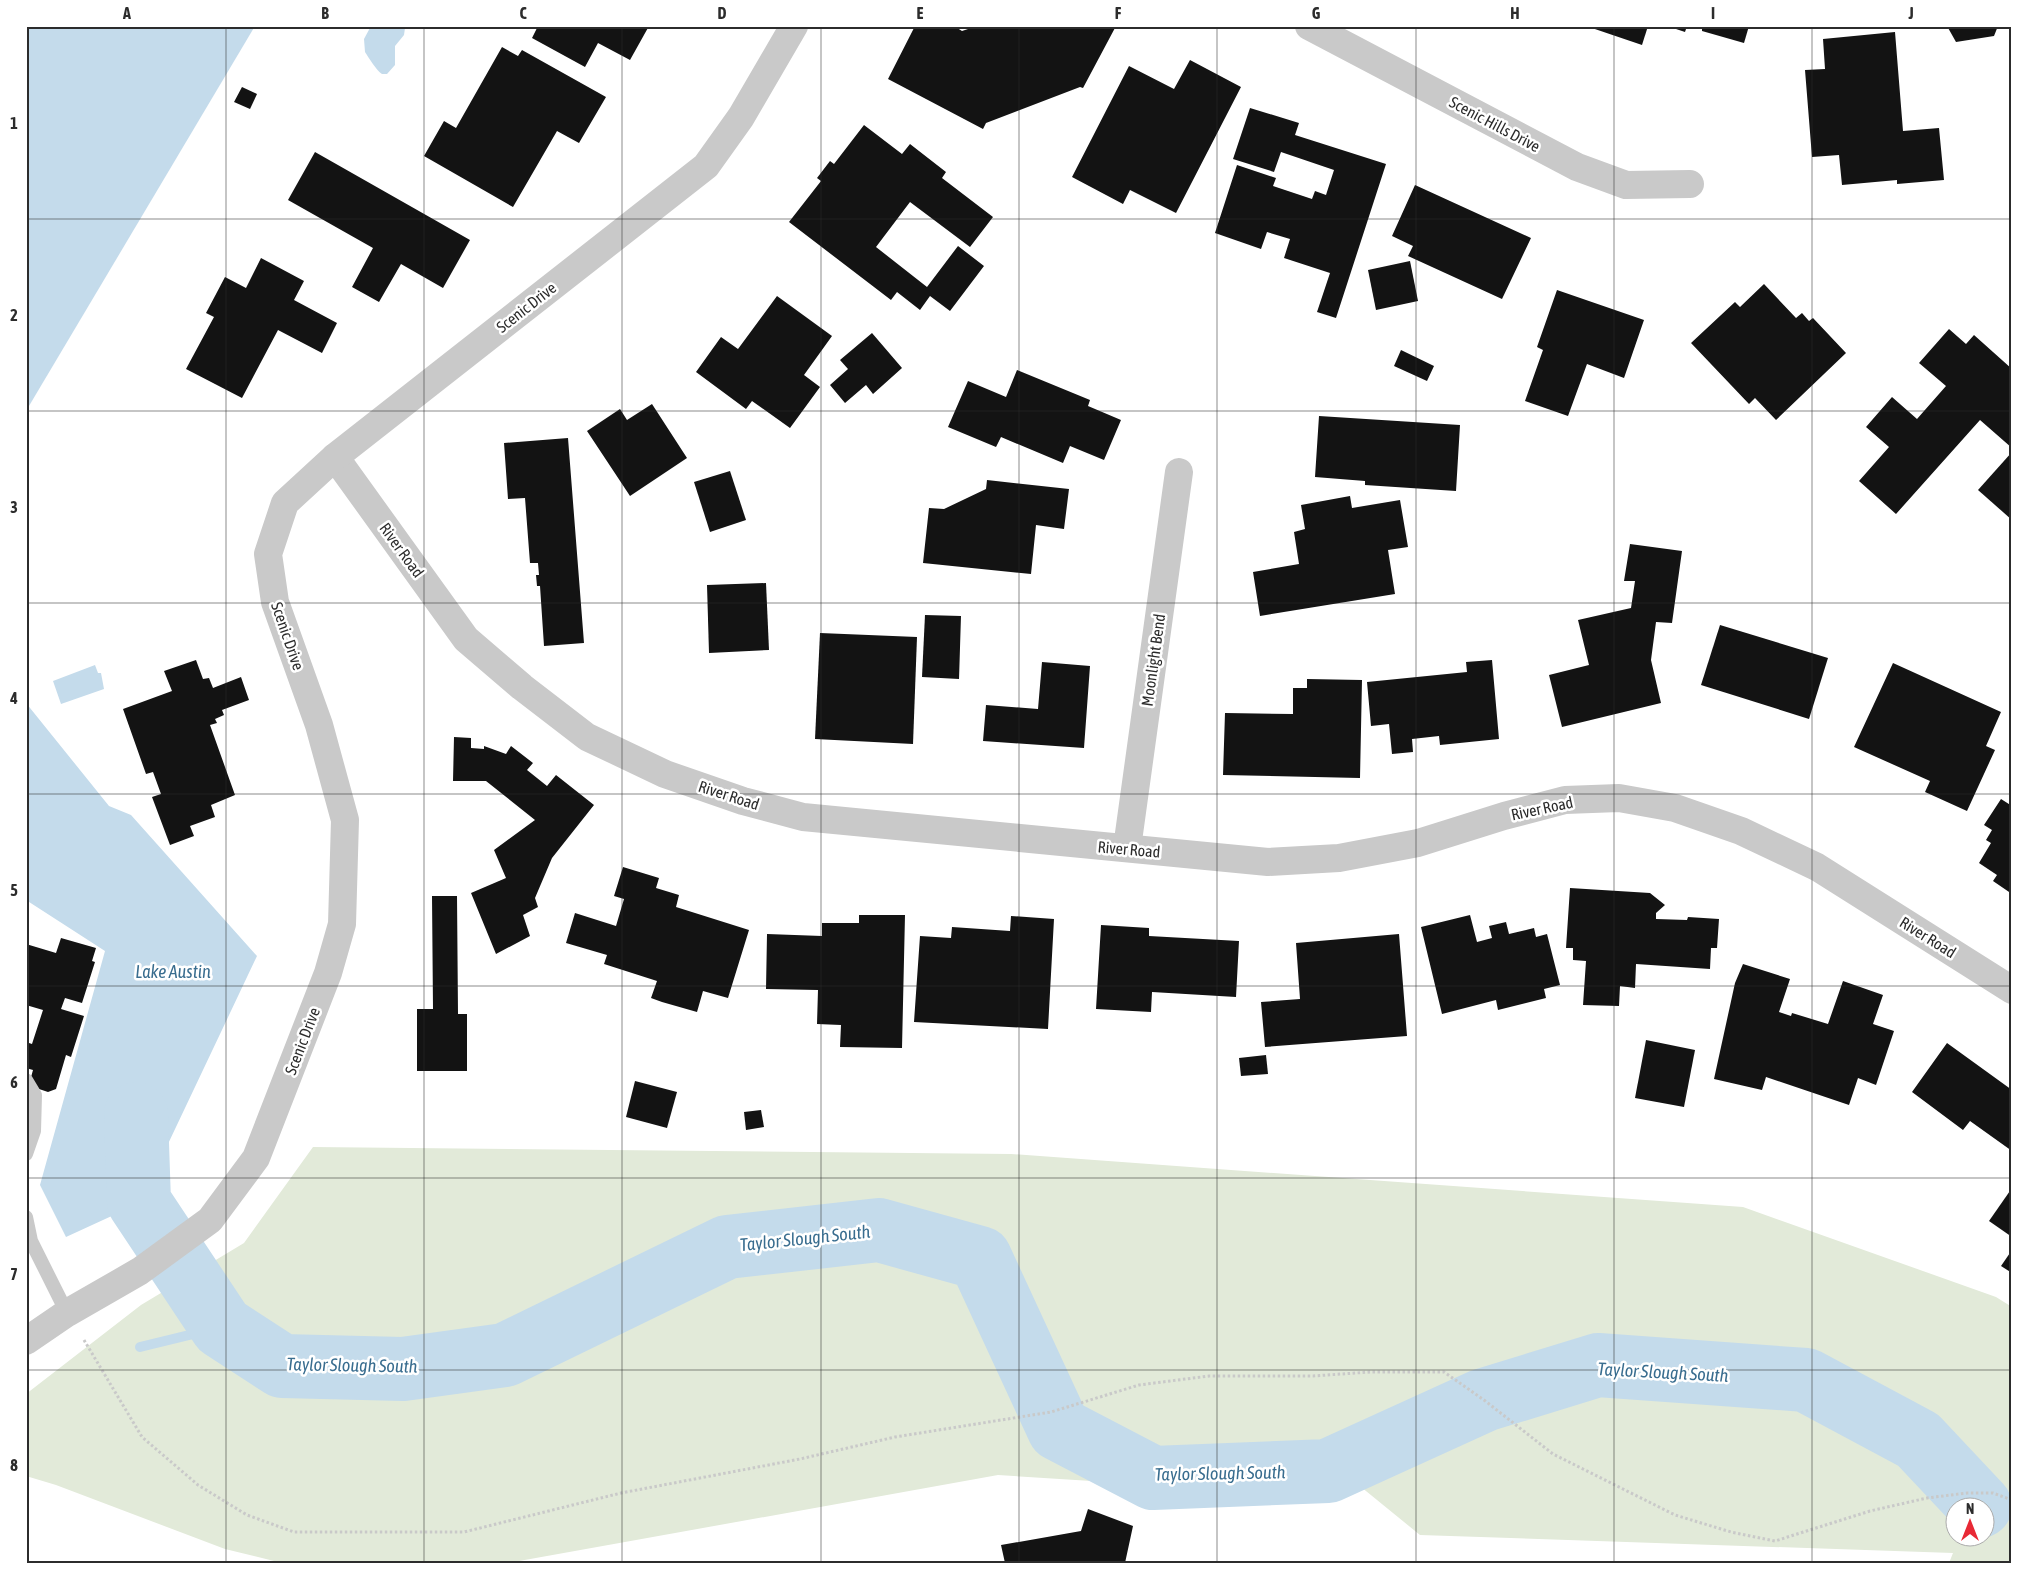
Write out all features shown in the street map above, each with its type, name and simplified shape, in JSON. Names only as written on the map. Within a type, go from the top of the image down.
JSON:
[{"type":"street","name":"Scenic Drive","points":[[26,1341],[67,1313],[140,1271],[210,1220],[256,1158],[328,973],[342,924],[344,820],[319,725],[275,602],[268,554],[285,503],[335,457],[706,166],[741,117],[794,26]]},
{"type":"street","name":"Scenic Hills Drive","points":[[1309,26],[1577,167],[1626,185],[1690,184]]},
{"type":"street","name":"River Road","points":[[335,457],[466,639],[522,687],[587,737],[665,774],[743,801],[803,818],[1268,862],[1339,858],[1418,843],[1504,816],[1565,800],[1619,798],[1675,808],[1741,831],[1817,867],[2012,990]]},
{"type":"street","name":"Moonlight Bend","points":[[1127,848],[1178,472]]},
{"type":"lane","points":[[26,1080],[35,1095],[34,1131],[26,1154]]},
{"type":"lane","points":[[26,1217],[31,1241],[67,1313]]},
{"type":"path","points":[[67,1313],[142,1437],[198,1484],[247,1515],[294,1532],[464,1532],[621,1493],[800,1459],[896,1437],[1051,1412],[1139,1385],[1209,1376],[1314,1376],[1370,1372],[1444,1372],[1484,1400],[1553,1454],[1675,1515],[1732,1532],[1775,1541],[1870,1511],[1927,1498],[1993,1493],[2012,1500]]},
{"type":"green space","points":[[313,1147],[1011,1154],[1743,1207],[1996,1297],[2012,1307],[2012,1563],[1949,1563],[1953,1553],[1420,1535],[1350,1478],[1155,1485],[998,1475],[508,1563],[282,1563],[225,1549],[56,1485],[26,1476],[26,1394],[141,1305],[244,1243]]},
{"type":"water","points":[[26,26],[255,26],[26,411]]},
{"type":"water","points":[[371,26],[405,28],[404,35],[395,46],[395,65],[387,74],[380,72],[365,52],[364,39]]},
{"type":"water","points":[[95,665],[98,673],[101,673],[104,689],[61,704],[53,681]]},
{"type":"water","name":"Lake Austin","points":[[26,703],[109,806],[131,815],[257,956],[140,1203],[66,1237],[40,1185],[105,951],[26,900]]},
{"type":"building","points":[[538,26],[649,26],[630,60],[598,43],[585,67],[532,38]]},
{"type":"building","points":[[915,26],[954,26],[962,31],[977,26],[1116,26],[1083,88],[1080,87],[986,123],[983,129],[888,79]]},
{"type":"building","points":[[1586,26],[1648,26],[1642,45]]},
{"type":"building","points":[[1667,26],[1687,26],[1685,32]]},
{"type":"building","points":[[1702,26],[1749,26],[1744,43],[1702,31]]},
{"type":"building","points":[[1947,26],[1998,26],[1994,36],[1956,42]]},
{"type":"building","points":[[1895,32],[1903,131],[1939,128],[1944,180],[1897,184],[1897,180],[1842,185],[1839,155],[1812,157],[1805,70],[1825,69],[1823,39]]},
{"type":"building","points":[[502,47],[518,56],[522,50],[606,97],[579,143],[557,131],[513,207],[424,156],[444,121],[456,128]]},
{"type":"building","points":[[1190,60],[1241,87],[1176,213],[1130,190],[1123,204],[1072,177],[1129,66],[1174,89]]},
{"type":"building","points":[[242,87],[257,94],[250,109],[234,102]]},
{"type":"building","points":[[1250,108],[1299,123],[1295,135],[1386,164],[1336,318],[1317,312],[1330,273],[1284,258],[1290,239],[1267,232],[1261,249],[1215,233],[1237,165],[1276,178],[1273,186],[1312,199],[1315,191],[1326,195],[1334,170],[1281,152],[1274,172],[1233,159]]},
{"type":"building","points":[[864,125],[902,154],[910,144],[946,172],[942,178],[993,217],[970,247],[910,202],[876,247],[927,287],[958,246],[984,266],[950,311],[930,296],[920,310],[897,292],[891,300],[789,222],[821,181],[817,178],[830,161],[834,164]]},
{"type":"building","points":[[315,152],[470,240],[443,288],[401,264],[379,302],[352,287],[373,248],[288,200]]},
{"type":"building","points":[[1415,185],[1531,238],[1502,299],[1408,256],[1413,246],[1392,236]]},
{"type":"building","points":[[261,258],[304,281],[294,300],[337,323],[322,353],[278,330],[242,398],[186,369],[214,317],[206,313],[225,277],[246,288]]},
{"type":"building","points":[[1410,261],[1418,301],[1376,310],[1368,270]]},
{"type":"building","points":[[1764,284],[1796,318],[1802,313],[1809,321],[1813,318],[1846,353],[1776,420],[1755,398],[1749,404],[1691,343],[1735,302],[1740,307]]},
{"type":"building","points":[[1557,290],[1644,320],[1624,378],[1587,364],[1568,416],[1525,401],[1543,350],[1537,347]]},
{"type":"building","points":[[777,296],[832,336],[804,375],[820,387],[790,428],[752,401],[746,409],[696,372],[721,337],[738,349]]},
{"type":"building","points":[[1949,329],[1966,344],[1974,335],[2012,369],[2012,386],[2009,388],[2012,390],[2012,448],[1980,420],[1896,514],[1859,481],[1889,447],[1866,427],[1892,397],[1917,419],[1946,386],[1919,363]]},
{"type":"building","points":[[872,333],[902,368],[873,394],[866,385],[845,403],[830,385],[848,369],[840,360]]},
{"type":"building","points":[[1401,350],[1434,366],[1427,381],[1394,366]]},
{"type":"building","points":[[1017,370],[1090,400],[1088,406],[1121,420],[1104,460],[1070,446],[1063,463],[1001,437],[996,447],[948,427],[968,381],[1006,397]]},
{"type":"building","points":[[652,404],[687,458],[630,496],[587,431],[620,409],[627,420]]},
{"type":"building","points":[[1319,416],[1460,425],[1456,491],[1365,485],[1365,481],[1315,477]]},
{"type":"building","points":[[568,438],[584,643],[544,646],[540,586],[537,586],[536,575],[539,575],[538,563],[530,563],[525,498],[508,499],[504,443]]},
{"type":"building","points":[[2012,452],[2012,520],[1978,490]]},
{"type":"building","points":[[730,471],[746,520],[710,532],[694,482]]},
{"type":"building","points":[[987,480],[1069,489],[1064,529],[1036,525],[1031,574],[923,563],[929,508],[944,509],[986,489]]},
{"type":"building","points":[[1350,496],[1352,508],[1400,500],[1408,547],[1388,550],[1395,594],[1260,616],[1253,572],[1299,564],[1294,532],[1305,529],[1301,505]]},
{"type":"building","points":[[1630,544],[1682,551],[1672,623],[1656,622],[1651,660],[1661,703],[1562,727],[1549,675],[1589,665],[1578,620],[1631,608],[1635,581],[1624,581]]},
{"type":"building","points":[[766,583],[769,650],[709,653],[707,585]]},
{"type":"building","points":[[925,615],[961,616],[959,679],[922,677]]},
{"type":"building","points":[[1720,625],[1828,658],[1809,719],[1701,685]]},
{"type":"building","points":[[820,633],[917,637],[913,744],[815,739]]},
{"type":"building","points":[[196,660],[203,679],[209,678],[213,688],[241,677],[249,700],[222,710],[224,715],[215,719],[217,723],[210,725],[235,795],[211,805],[215,817],[190,826],[194,836],[170,845],[152,797],[161,794],[153,772],[146,774],[123,709],[172,691],[164,671]]},
{"type":"building","points":[[1492,660],[1499,739],[1440,745],[1439,736],[1412,739],[1413,752],[1392,754],[1389,724],[1371,726],[1367,682],[1467,672],[1466,662]]},
{"type":"building","points":[[1042,662],[1090,666],[1084,748],[983,741],[986,705],[1038,709]]},
{"type":"building","points":[[1893,663],[2001,712],[1986,746],[1995,750],[1967,811],[1925,792],[1930,781],[1854,747]]},
{"type":"building","points":[[1307,679],[1362,680],[1360,778],[1223,775],[1225,713],[1293,714],[1293,688],[1307,688]]},
{"type":"building","points":[[454,737],[471,738],[471,748],[484,749],[484,746],[506,754],[511,746],[533,763],[527,770],[547,786],[556,775],[594,805],[552,858],[535,898],[538,907],[523,915],[530,936],[496,954],[471,893],[506,878],[494,850],[535,820],[486,781],[453,781]]},
{"type":"building","points":[[2001,799],[2012,806],[2012,894],[1993,881],[1997,875],[1979,863],[1991,843],[1986,840],[1992,830],[1984,825]]},
{"type":"building","points":[[623,867],[659,878],[656,888],[679,895],[676,907],[749,930],[728,998],[703,991],[697,1012],[662,1002],[651,998],[657,981],[604,964],[607,955],[566,943],[575,913],[616,926],[624,899],[614,896]]},
{"type":"building","points":[[1570,888],[1650,893],[1665,905],[1656,913],[1656,919],[1687,920],[1688,917],[1719,919],[1717,948],[1711,948],[1710,969],[1636,964],[1635,988],[1620,986],[1619,1006],[1583,1005],[1586,961],[1573,960],[1573,948],[1566,948]]},
{"type":"building","points":[[432,896],[457,896],[458,1014],[467,1014],[467,1071],[417,1071],[417,1009],[433,1009]]},
{"type":"building","points":[[859,915],[905,915],[902,1048],[840,1047],[841,1025],[817,1024],[818,990],[766,989],[767,934],[822,936],[822,923],[859,923]]},
{"type":"building","points":[[1470,915],[1477,942],[1492,938],[1489,926],[1506,922],[1509,934],[1534,928],[1536,937],[1547,934],[1560,985],[1544,989],[1546,998],[1498,1010],[1496,1000],[1442,1014],[1421,927]]},
{"type":"building","points":[[1011,916],[1054,919],[1048,1029],[914,1022],[920,936],[951,938],[952,927],[1010,931]]},
{"type":"building","points":[[1101,925],[1149,928],[1149,936],[1239,941],[1236,997],[1152,992],[1151,1012],[1096,1009]]},
{"type":"building","points":[[1399,934],[1407,1036],[1265,1047],[1261,1002],[1300,999],[1296,943]]},
{"type":"building","points":[[61,938],[96,948],[92,961],[95,962],[82,1003],[65,998],[61,1009],[84,1016],[71,1057],[66,1055],[56,1089],[48,1092],[36,1088],[30,1081],[33,1070],[26,1068],[26,1042],[32,1044],[43,1010],[26,1005],[26,944],[56,953]]},
{"type":"building","points":[[1743,964],[1790,979],[1779,1012],[1791,1016],[1792,1013],[1828,1024],[1843,981],[1883,995],[1873,1024],[1894,1031],[1876,1085],[1858,1078],[1849,1105],[1766,1077],[1762,1090],[1714,1079],[1735,983]]},
{"type":"building","points":[[1646,1040],[1695,1050],[1684,1107],[1635,1098]]},
{"type":"building","points":[[1947,1043],[2012,1090],[2012,1151],[1970,1121],[1963,1130],[1912,1092]]},
{"type":"building","points":[[1266,1055],[1268,1074],[1241,1076],[1239,1058]]},
{"type":"building","points":[[635,1081],[677,1092],[667,1128],[626,1117]]},
{"type":"building","points":[[761,1110],[764,1127],[746,1130],[744,1112]]},
{"type":"building","points":[[2012,1188],[2012,1237],[1989,1221]]},
{"type":"building","points":[[2012,1250],[2012,1273],[2001,1266]]},
{"type":"building","points":[[1088,1509],[1133,1526],[1125,1563],[1005,1563],[1001,1545],[1081,1531]]},
{"type":"waterway","name":"Taylor Slough South","points":[[136,1114],[139,1202],[222,1327],[282,1366],[403,1369],[505,1355],[727,1247],[879,1230],[980,1258],[1059,1429],[1153,1478],[1328,1471],[1484,1400],[1598,1365],[1806,1380],[1918,1440],[1971,1496]]},
{"type":"waterway","points":[[140,1347],[222,1327]]}]
